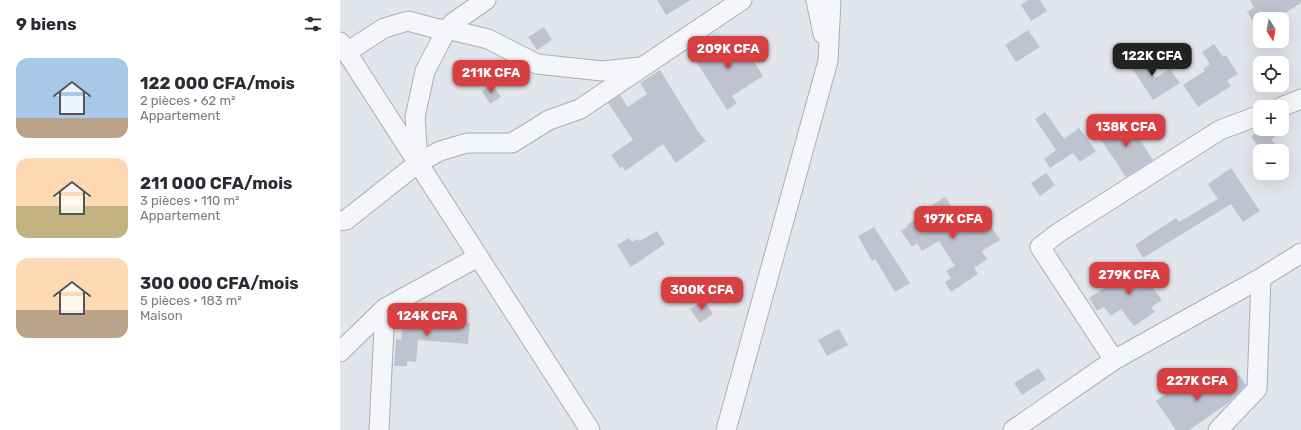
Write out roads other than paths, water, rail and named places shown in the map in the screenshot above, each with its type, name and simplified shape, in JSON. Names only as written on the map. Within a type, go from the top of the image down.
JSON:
[{"type":"street","points":[[418,163],[415,117],[425,71],[447,29],[454,22],[486,0]]},
{"type":"street","points":[[816,0],[828,61]]},
{"type":"street","points":[[726,430],[828,61],[832,0]]},
{"type":"street","points":[[340,221],[346,220],[418,163],[440,151],[467,143],[512,143],[549,120],[580,109],[737,1]]},
{"type":"street","points":[[590,430],[343,47],[384,28],[408,21],[438,29],[447,29],[488,39],[537,64],[602,71],[642,67]]},
{"type":"street","points":[[1289,104],[1301,99]]},
{"type":"street","points":[[1114,360],[1040,248],[1058,233],[1220,130],[1253,118]]},
{"type":"street","points":[[1013,430],[1114,360],[1261,278],[1301,253]]},
{"type":"street","points":[[340,352],[386,308],[478,257]]},
{"type":"street","points":[[1218,430],[1256,389],[1261,278]]},
{"type":"street","points":[[378,430],[386,308]]}]
